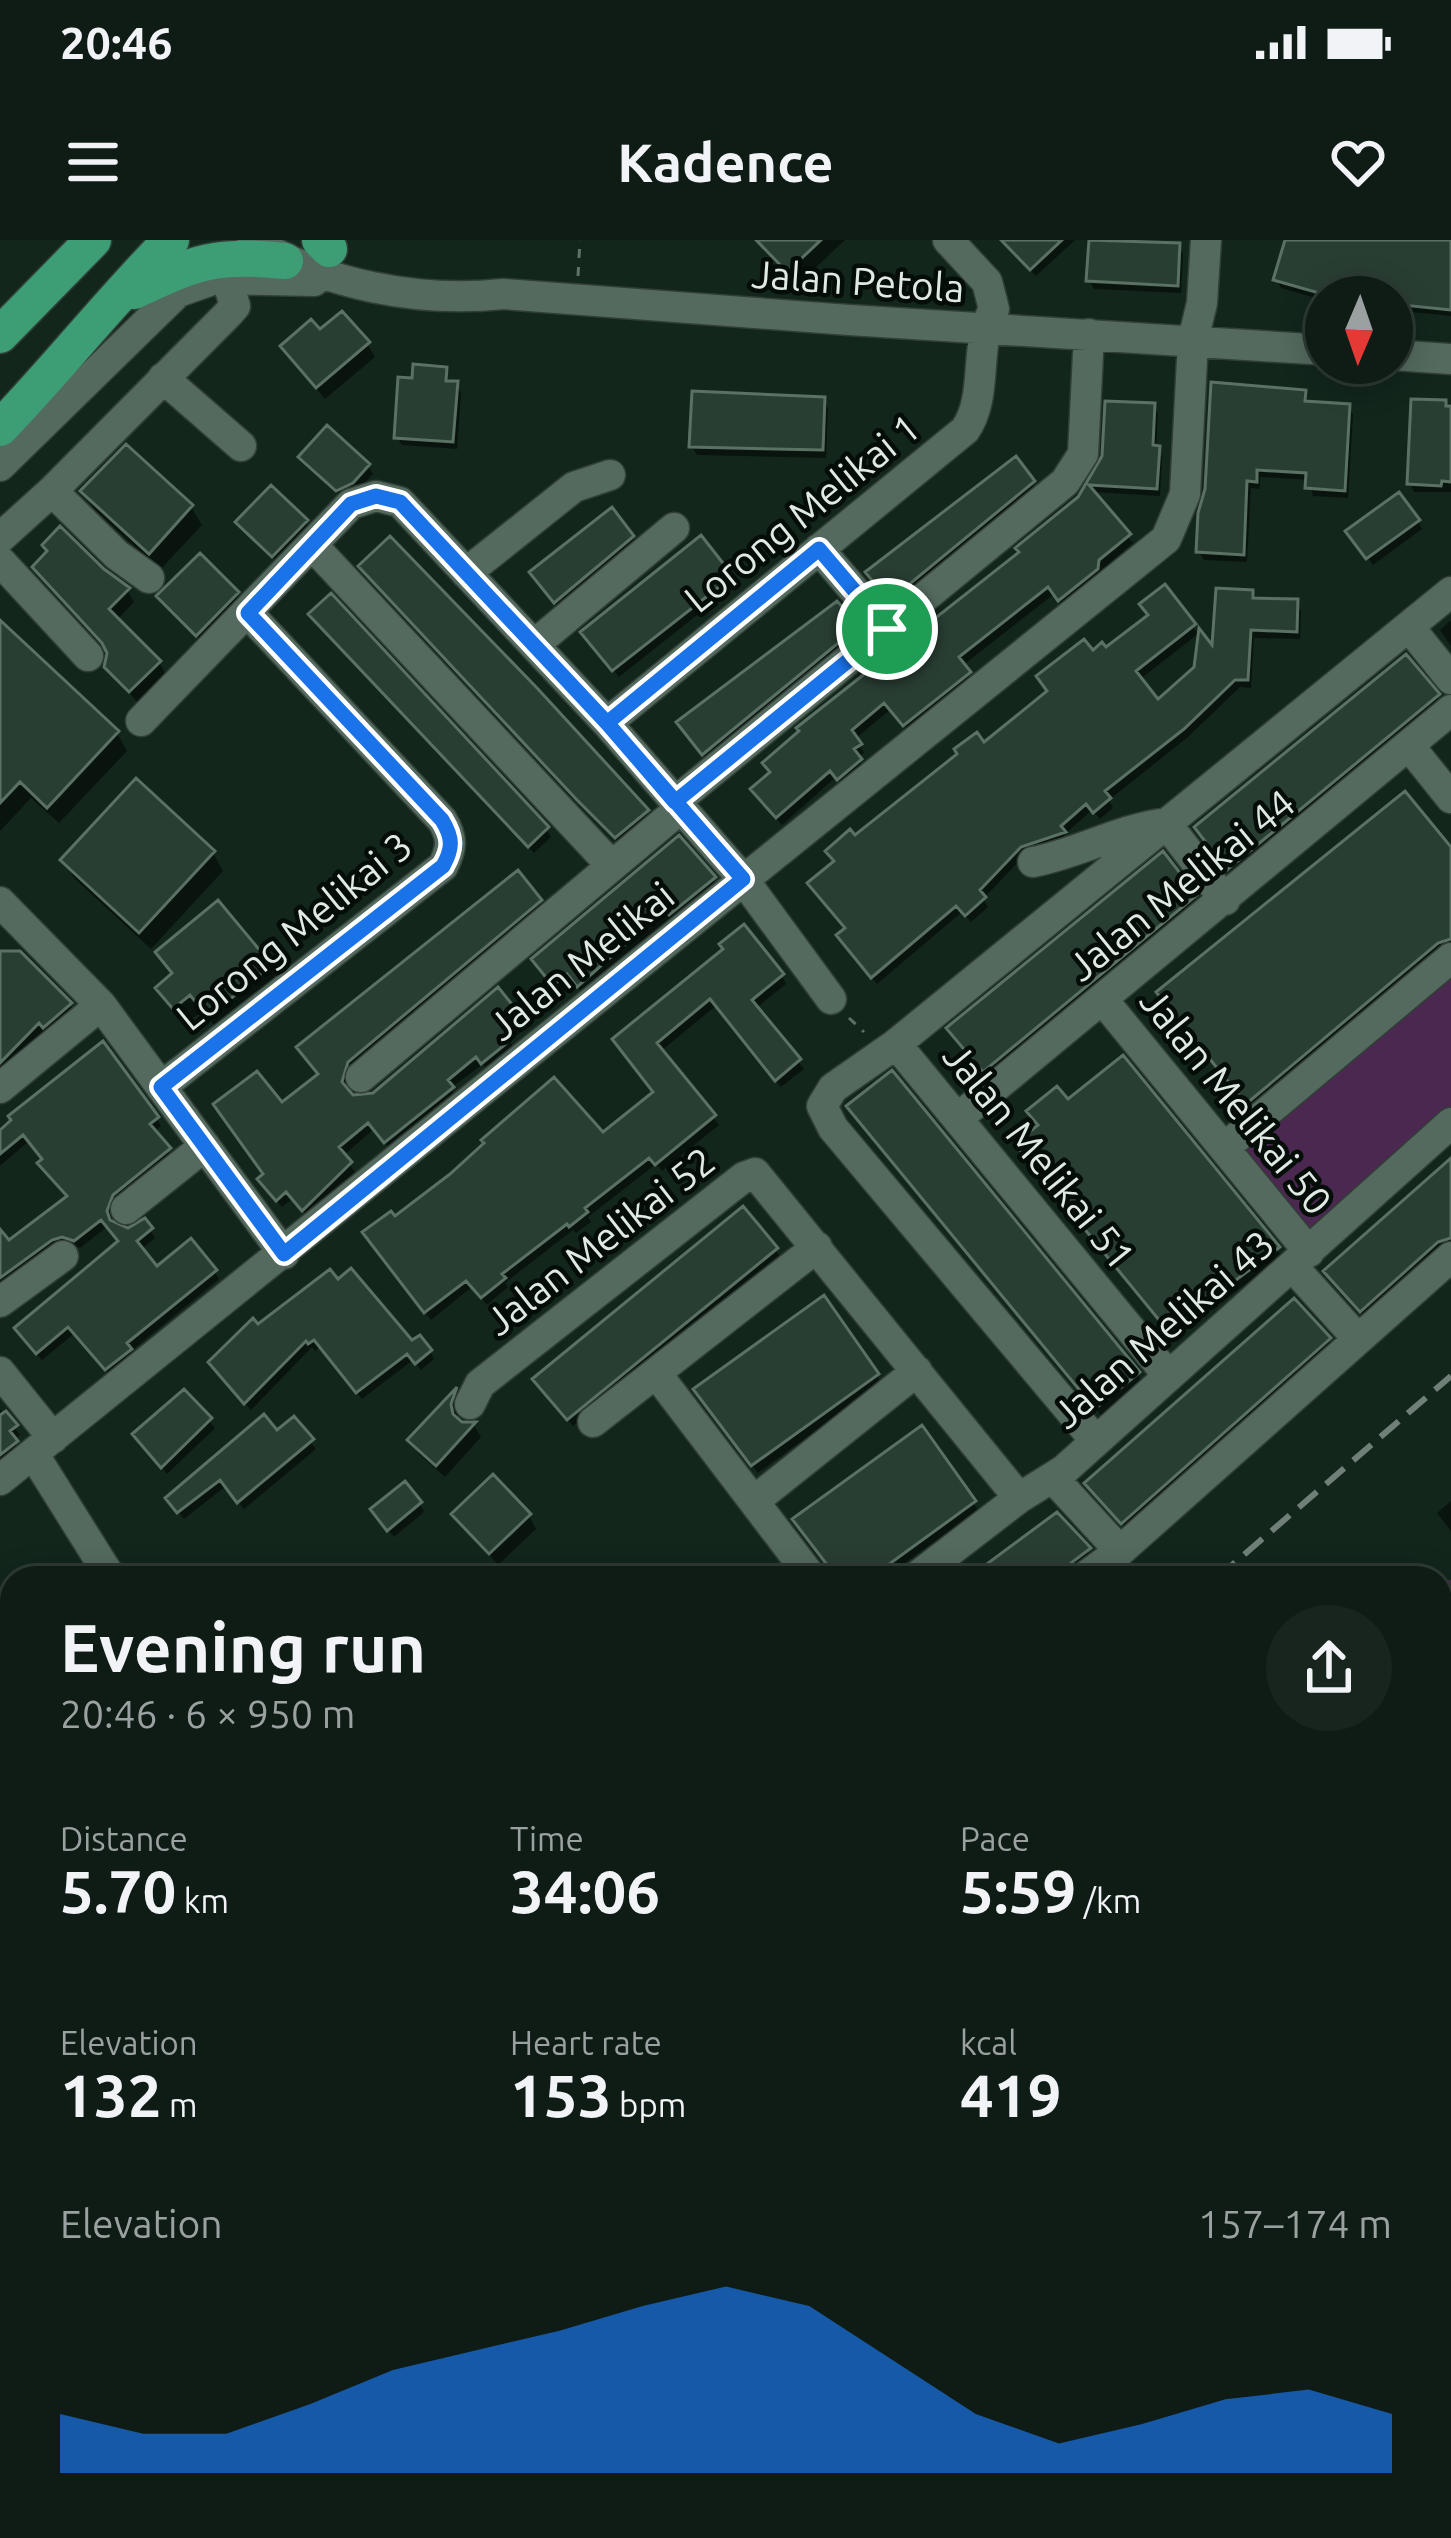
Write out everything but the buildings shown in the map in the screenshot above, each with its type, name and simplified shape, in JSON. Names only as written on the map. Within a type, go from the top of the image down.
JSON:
[{"type":"main road","points":[[43,290],[67,240]]},
{"type":"main road","points":[[0,335],[93,240]]},
{"type":"main road","points":[[5,448],[46,380],[107,304],[171,240]]},
{"type":"main road","points":[[107,304],[196,262],[311,247]]},
{"type":"street","name":"Jalan Petola","points":[[252,240],[311,247],[356,282],[468,298],[503,293],[576,302],[1305,348]]},
{"type":"street","name":"Lorong Melikai 1","points":[[607,723],[965,430],[974,417],[983,328],[994,309],[987,282],[948,240]]},
{"type":"street","name":"Jalan Melikai","points":[[0,1480],[1166,539],[1185,494],[1192,340],[1202,304],[1206,240]]},
{"type":"street","points":[[311,247],[358,263],[471,281],[503,293]]},
{"type":"street","points":[[5,448],[178,292],[215,279],[356,282]]},
{"type":"street","points":[[0,538],[236,305],[227,279]]},
{"type":"street","points":[[361,1077],[1066,482],[1083,454],[1089,334]]},
{"type":"street","points":[[1413,356],[1451,359]]},
{"type":"street","points":[[163,378],[241,446]]},
{"type":"street","points":[[466,573],[574,487],[610,475]]},
{"type":"street","points":[[52,491],[117,555],[149,578]]},
{"type":"street","points":[[141,721],[351,504],[376,496],[400,502],[607,723],[743,879],[831,999]]},
{"type":"street","points":[[534,645],[674,528]]},
{"type":"street","points":[[313,546],[612,866]]},
{"type":"street","points":[[819,549],[887,629]]},
{"type":"street","points":[[0,560],[88,656]]},
{"type":"street","points":[[1094,1439],[833,1128],[822,1106],[833,1088],[890,1047],[1451,592]]},
{"type":"street","name":"Lorong Melikai 3","points":[[161,1087],[443,866],[450,852],[452,836],[442,820],[248,613]]},
{"type":"street","points":[[1408,627],[1451,679]]},
{"type":"street","name":"Jalan Melikai 44","points":[[958,1118],[1451,710]]},
{"type":"street","points":[[1410,747],[1451,799]]},
{"type":"street","points":[[1033,862],[1138,827],[1167,823]]},
{"type":"street","points":[[1167,823],[1225,900]]},
{"type":"street","points":[[3,911],[101,1005],[284,1254]]},
{"type":"street","points":[[1224,1148],[1451,958]]},
{"type":"street","name":"Jalan Melikai 50","points":[[1103,1000],[1224,1148],[1358,1339]]},
{"type":"street","points":[[0,1088],[101,1005]]},
{"type":"street","name":"Jalan Melikai 51","points":[[890,1047],[958,1118],[1167,1374]]},
{"type":"street","name":"Jalan Melikai 43","points":[[931,1566],[1052,1478],[1451,1123]]},
{"type":"street","points":[[126,1209],[205,1146]]},
{"type":"street","name":"Jalan Melikai 52","points":[[470,1404],[480,1384],[755,1173],[1019,1498]]},
{"type":"street","points":[[593,1422],[817,1247]]},
{"type":"street","points":[[0,1301],[63,1256]]},
{"type":"street","points":[[1099,1566],[1451,1257]]},
{"type":"street","points":[[754,1502],[917,1371]]},
{"type":"street","points":[[0,1372],[105,1566]]},
{"type":"street","points":[[656,1373],[803,1566]]},
{"type":"street","points":[[1052,1478],[1120,1551]]},
{"type":"path","points":[[576,302],[580,240]]},
{"type":"path","points":[[831,999],[890,1047]]},
{"type":"shaded area","points":[[1451,979],[1451,1107],[1311,1229],[1243,1151]]},
{"type":"railway","points":[[1231,1566],[1451,1376]]},
{"type":"route","points":[[887,629],[675,802],[400,502],[376,496],[351,504],[248,613],[442,820],[452,836],[450,852],[443,866],[161,1087],[284,1254],[743,879],[675,802],[607,723],[819,549],[887,629]]}]
